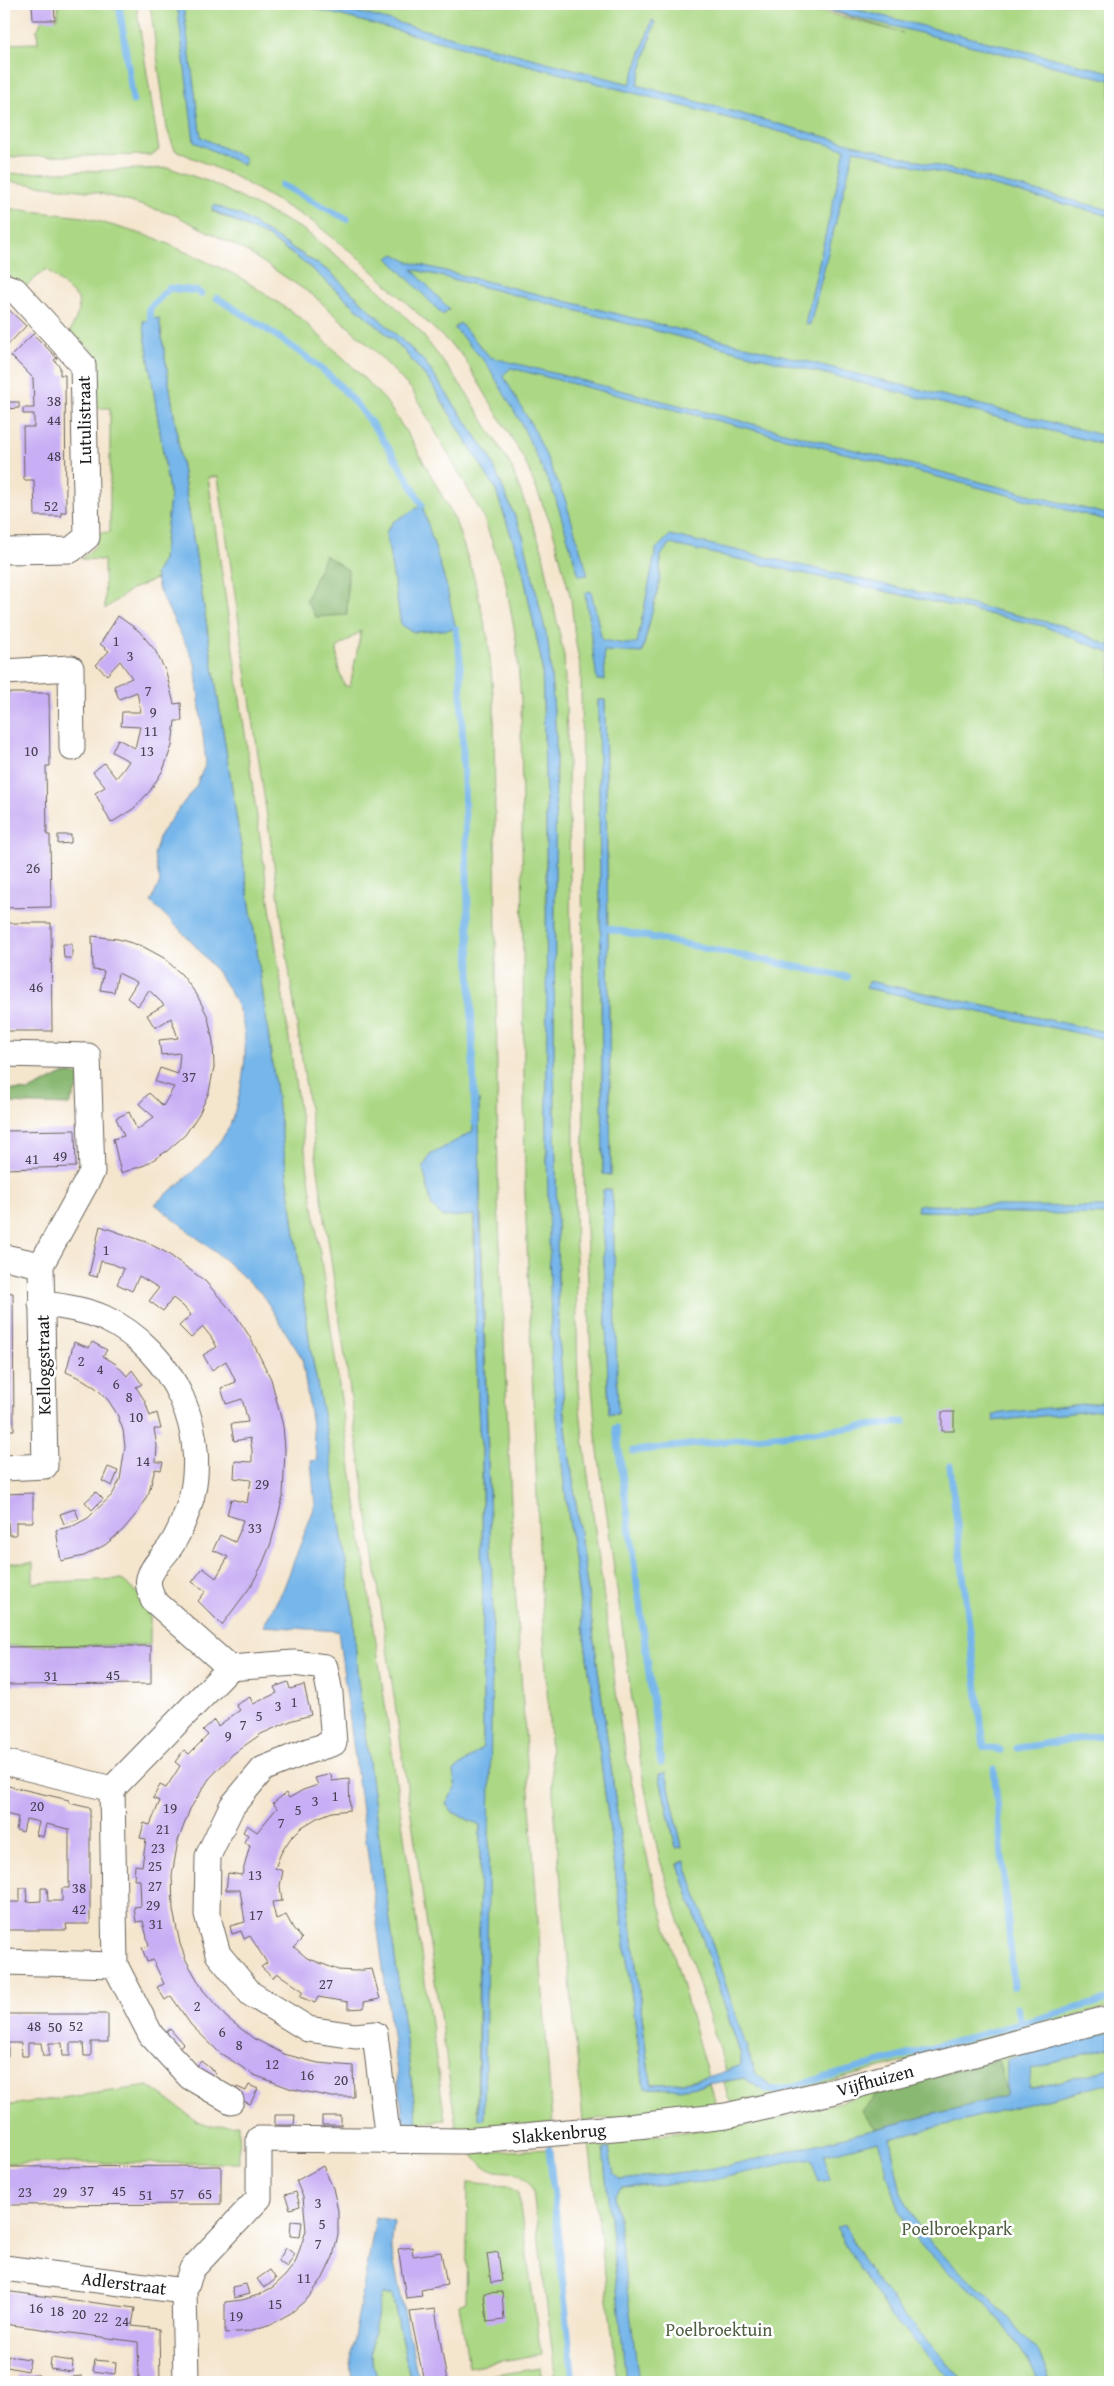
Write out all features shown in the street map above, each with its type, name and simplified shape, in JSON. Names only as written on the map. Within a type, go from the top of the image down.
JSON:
[{"type":"street","name":"Lutulistraat","points":[[4,286],[15,290],[83,365],[87,537],[71,550],[4,551]]},
{"type":"street","points":[[4,672],[71,668],[72,748]]},
{"type":"street","name":"Kelloggstraat","points":[[4,1054],[88,1056],[92,1172],[41,1265],[45,1466],[4,1468]]},
{"type":"street","points":[[4,1257],[41,1265]]},
{"type":"street","points":[[41,1304],[63,1306],[84,1311],[105,1319],[125,1330],[158,1360],[178,1391],[190,1419],[194,1441],[194,1486],[180,1529],[169,1549],[155,1566],[149,1578],[149,1584],[153,1600],[230,1668]]},
{"type":"street","points":[[184,2291],[192,2269],[258,2198],[260,2139],[388,2141],[375,2034],[355,2036],[308,2028],[251,1994],[218,1954],[207,1914],[208,1856],[232,1806],[264,1769],[308,1751],[334,1743],[330,1693],[325,1667],[294,1663],[230,1668],[112,1789],[114,1964],[151,2035],[190,2077],[231,2101]]},
{"type":"street","points":[[4,1762],[112,1789]]},
{"type":"street","points":[[4,1962],[114,1964]]},
{"type":"street","name":"Vijfhuizen","points":[[637,2126],[726,2116],[835,2091],[1110,2018]]},
{"type":"street","name":"Slakkenbrug","points":[[388,2141],[481,2140],[637,2126]]},
{"type":"street","name":"Adlerstraat","points":[[4,2268],[184,2291],[186,2382]]},
{"type":"green space","points":[[58,4],[136,4],[159,150],[151,155],[4,157],[4,44],[38,43],[37,29],[42,18],[58,18]]},
{"type":"green space","points":[[150,4],[794,4],[903,33],[807,4],[1110,4],[1110,437],[1095,443],[1110,447],[1110,2007],[738,2106],[728,2099],[724,2082],[744,2078],[766,2092],[771,2086],[755,2073],[684,1861],[678,1864],[741,2056],[741,2065],[726,2071],[660,1860],[642,1773],[596,1436],[592,1385],[584,1177],[581,670],[575,639],[571,599],[552,527],[524,459],[463,356],[360,259],[313,222],[234,176],[175,150],[167,129]],"holes":[[[661,560],[659,584],[642,653],[638,643]],[[598,700],[605,700],[611,1175],[603,1174]],[[611,1189],[613,1203],[617,1414],[609,1414],[603,1190]],[[666,1773],[682,1847],[676,1848],[659,1774]]]},
{"type":"green space","points":[[169,168],[210,182],[304,230],[375,286],[419,330],[466,392],[511,466],[542,549],[564,656],[568,761],[578,1389],[621,1730],[648,1862],[708,2077],[674,2084],[652,2084],[648,2066],[625,1873],[566,1428],[559,1338],[554,1055],[556,734],[548,642],[523,536],[489,455],[424,361],[330,272],[242,216],[214,206],[212,211],[268,237],[306,264],[399,345],[431,383],[495,488],[522,567],[542,664],[546,806],[547,1159],[563,1475],[643,2081],[645,2088],[653,2089],[710,2084],[715,2101],[710,2110],[583,2121],[554,1807],[540,1572],[525,1194],[521,701],[516,639],[505,579],[483,516],[412,390],[372,348],[314,296],[246,251],[175,215],[95,192],[4,181],[4,174]]},
{"type":"green space","points":[[4,208],[83,217],[155,238],[238,276],[298,316],[352,366],[385,400],[414,444],[455,520],[474,577],[488,638],[494,703],[498,1200],[514,1574],[552,2123],[458,2134],[456,2126],[218,477],[208,477],[445,2120],[417,2123],[357,1673],[354,1619],[329,1446],[310,1346],[257,950],[159,318],[143,321],[170,498],[163,560],[155,574],[156,579],[130,590],[105,609],[104,560],[81,559],[96,546],[96,533],[110,532],[110,408],[93,408],[91,349],[70,332],[79,311],[78,298],[46,269],[23,289],[4,271]],"holes":[[[361,631],[350,687],[344,685],[338,667],[337,648]],[[478,1103],[490,1524],[477,2111],[480,1826],[451,1811],[446,1803],[456,1788],[453,1772],[483,1747],[482,1449],[479,1429],[476,1354],[472,1132]]]},
{"type":"green space","points":[[325,555],[348,570],[347,615],[316,617],[306,601]]},
{"type":"green space","points":[[63,1074],[84,1074],[69,1105],[4,1103],[4,1089],[29,1091]]},
{"type":"green space","points":[[4,1563],[33,1563],[33,1583],[121,1579],[150,1603],[150,1645],[4,1646]]},
{"type":"green space","name":"Poelbroekpark","points":[[1110,2027],[1110,2382],[618,2382],[589,2143],[767,2122]]},
{"type":"green space","points":[[998,2059],[1007,2096],[875,2129],[862,2111],[876,2094]]},
{"type":"green space","points":[[149,2086],[198,2122],[209,2126],[238,2124],[239,2163],[4,2163],[4,2103],[10,2105]]},
{"type":"green space","points":[[549,2149],[573,2382],[556,2382],[533,2192],[526,2181],[519,2175],[512,2172],[488,2169],[472,2153]]},
{"type":"green space","points":[[468,2182],[508,2186],[518,2193],[541,2354],[469,2367],[459,2304],[466,2301]]},
{"type":"green space","points":[[382,2295],[392,2295],[411,2382],[382,2382],[371,2362],[372,2340]]},
{"type":"green space","points":[[540,2368],[542,2382],[452,2382]]},
{"type":"water","points":[[177,4],[183,4],[201,137],[245,158],[244,165],[194,142]]},
{"type":"water","points":[[297,4],[327,4],[630,84],[652,20],[655,22],[637,85],[837,140],[1110,210],[1110,216],[854,150],[810,325],[805,324],[845,149]]},
{"type":"water","points":[[803,4],[834,4],[1110,72],[1110,80]]},
{"type":"water","points":[[214,205],[242,216],[330,272],[424,361],[489,455],[523,536],[548,642],[556,734],[554,1055],[559,1338],[566,1428],[625,1873],[648,2066],[652,2084],[664,2084],[698,2079],[741,2065],[741,2056],[678,1864],[685,1861],[755,2073],[771,2086],[766,2092],[744,2078],[679,2089],[645,2088],[643,2081],[563,1475],[552,1371],[547,1159],[546,806],[542,664],[522,567],[495,488],[431,383],[399,345],[306,264],[268,237],[212,210]]},
{"type":"water","points":[[394,254],[409,262],[1110,437],[1110,446],[412,269],[449,309],[443,315],[388,258]]},
{"type":"water","points":[[159,318],[257,950],[310,1346],[329,1446],[354,1619],[357,1673],[417,2123],[404,2125],[338,1631],[263,1626],[283,1590],[315,1506],[311,1461],[317,1460],[302,1358],[262,1294],[225,1260],[155,1204],[201,1164],[226,1132],[230,1125],[242,1083],[245,1052],[243,1023],[239,1010],[223,980],[201,952],[151,902],[160,882],[154,855],[160,834],[196,786],[206,763],[195,663],[159,590],[155,574],[163,560],[170,498],[143,321]]},
{"type":"water","points":[[460,323],[490,357],[1110,515],[1110,521],[511,368],[503,375],[536,433],[565,499],[588,575],[579,576],[555,496],[521,423],[487,364],[454,328]]},
{"type":"water","points":[[422,505],[446,584],[456,629],[414,632],[401,625],[386,532],[393,522]]},
{"type":"water","points":[[670,535],[1064,626],[1110,646],[1110,653],[1043,626],[669,544],[661,556],[659,584],[642,653],[604,651],[605,680],[597,680],[585,593],[591,591],[602,640],[625,644],[637,643],[656,549]]},
{"type":"water","points":[[598,700],[605,700],[611,1175],[603,1174]]},
{"type":"water","points":[[869,981],[1110,1033],[1110,1040],[866,988]]},
{"type":"water","points":[[479,1100],[480,1216],[493,1614],[484,2119],[478,2120],[480,1826],[451,1811],[446,1803],[456,1788],[453,1772],[483,1747],[482,1449],[479,1429],[476,1354],[475,1215],[444,1217],[432,1207],[423,1168],[430,1155],[472,1132]]},
{"type":"water","points":[[611,1189],[613,1203],[618,1414],[609,1414],[602,1202],[603,1190]]},
{"type":"water","points":[[918,1205],[1110,1207],[1110,1215],[917,1211]]},
{"type":"water","points":[[1110,1401],[1110,1409],[994,1421],[993,1414]]},
{"type":"water","points":[[666,1773],[682,1847],[676,1848],[659,1774]]},
{"type":"water","points":[[1110,2032],[1110,2047],[1031,2069],[1029,2089],[1110,2069],[1110,2083],[890,2139],[901,2193],[920,2229],[941,2253],[989,2297],[1038,2352],[1051,2382],[1040,2382],[1016,2342],[994,2313],[936,2261],[910,2230],[891,2186],[878,2141],[824,2155],[829,2180],[819,2182],[811,2159],[804,2159],[705,2182],[621,2187],[615,2195],[639,2382],[626,2382],[603,2149],[609,2148],[614,2175],[621,2180],[730,2166],[1006,2096],[1007,2059]]},
{"type":"water","points":[[376,2217],[394,2221],[391,2248],[419,2382],[411,2382],[392,2295],[382,2295],[372,2340],[371,2362],[382,2382],[352,2381],[350,2360]]},
{"type":"water","points":[[845,2225],[865,2264],[883,2290],[964,2382],[953,2382],[892,2317],[859,2268],[836,2228]]},
{"type":"building","points":[[32,4],[54,4],[55,20],[33,20]]},
{"type":"building","points":[[4,305],[26,326],[4,349]]},
{"type":"building","points":[[33,334],[57,358],[54,360],[60,367],[60,375],[65,375],[66,512],[61,512],[62,516],[35,516],[34,480],[24,480],[23,427],[34,427],[34,414],[23,414],[23,408],[34,408],[33,378],[11,356]]},
{"type":"building","points":[[4,402],[19,402],[19,408],[4,409]]},
{"type":"building","points":[[118,616],[139,631],[155,650],[166,672],[174,704],[181,703],[182,721],[175,721],[172,746],[163,770],[150,791],[133,809],[111,823],[95,793],[105,787],[93,772],[104,763],[116,778],[123,770],[129,761],[112,752],[118,739],[135,748],[140,727],[121,726],[122,712],[141,712],[137,692],[119,699],[114,686],[132,678],[120,661],[107,675],[96,665],[109,651],[100,644]]},
{"type":"building","points":[[4,693],[49,693],[50,766],[46,766],[47,835],[50,835],[51,907],[4,908]]},
{"type":"building","points":[[58,835],[71,835],[71,843],[58,844]]},
{"type":"building","points":[[4,923],[51,923],[52,1031],[4,1031]]},
{"type":"building","points":[[92,936],[118,939],[142,946],[164,958],[182,975],[197,995],[208,1017],[213,1042],[214,1067],[209,1092],[199,1114],[185,1135],[167,1151],[145,1165],[121,1173],[113,1139],[124,1136],[116,1118],[129,1112],[137,1130],[154,1117],[139,1104],[149,1093],[163,1106],[174,1087],[155,1082],[160,1068],[178,1074],[180,1053],[161,1055],[159,1040],[178,1038],[171,1018],[155,1028],[147,1015],[164,1005],[149,990],[138,1006],[127,998],[137,982],[118,973],[114,992],[100,990],[104,971],[93,970]]},
{"type":"building","points":[[63,944],[72,944],[72,958],[64,958]]},
{"type":"building","points":[[75,1130],[76,1167],[4,1169],[4,1131]]},
{"type":"building","points":[[100,1226],[146,1242],[167,1253],[205,1281],[237,1317],[250,1337],[271,1379],[283,1426],[285,1449],[283,1497],[271,1543],[262,1565],[251,1586],[222,1625],[198,1601],[206,1591],[192,1582],[203,1568],[216,1578],[228,1557],[213,1550],[220,1535],[235,1542],[240,1531],[243,1520],[227,1515],[231,1499],[247,1503],[251,1480],[234,1478],[235,1461],[252,1462],[250,1438],[234,1441],[231,1424],[248,1422],[242,1399],[226,1404],[221,1388],[236,1382],[226,1361],[212,1370],[203,1355],[217,1347],[203,1327],[191,1338],[179,1326],[191,1315],[183,1306],[173,1298],[163,1311],[149,1301],[159,1288],[139,1276],[132,1291],[117,1284],[124,1269],[113,1264],[101,1261],[97,1277],[89,1275]]},
{"type":"building","points":[[4,1292],[13,1293],[14,1430],[4,1430]]},
{"type":"building","points":[[74,1342],[89,1348],[92,1342],[107,1350],[103,1356],[116,1364],[127,1376],[132,1370],[142,1384],[136,1387],[145,1401],[150,1416],[157,1413],[161,1429],[154,1429],[157,1446],[156,1462],[163,1462],[161,1470],[155,1469],[149,1492],[138,1512],[123,1530],[105,1545],[84,1556],[61,1561],[56,1530],[73,1526],[88,1518],[112,1495],[120,1480],[125,1447],[123,1430],[117,1414],[108,1400],[96,1388],[66,1372]]},
{"type":"building","points":[[942,1412],[954,1412],[954,1431],[942,1431]]},
{"type":"building","points":[[108,1467],[118,1471],[112,1486],[102,1481]]},
{"type":"building","points":[[96,1492],[103,1499],[92,1510],[85,1502]]},
{"type":"building","points":[[33,1493],[33,1522],[16,1522],[16,1535],[9,1535],[8,1522],[4,1522],[4,1494]]},
{"type":"building","points":[[75,1509],[79,1519],[64,1524],[60,1514]]},
{"type":"building","points":[[151,1646],[151,1684],[4,1685],[4,1647]]},
{"type":"building","points":[[288,1682],[290,1689],[304,1685],[311,1715],[293,1720],[261,1734],[233,1754],[209,1779],[190,1809],[178,1841],[172,1875],[173,1910],[180,1944],[186,1960],[203,1990],[226,2017],[253,2038],[284,2054],[318,2063],[353,2066],[354,2097],[332,2097],[292,2089],[254,2075],[220,2053],[191,2025],[171,1996],[165,2000],[157,1987],[164,1984],[153,1960],[147,1962],[142,1948],[149,1946],[143,1921],[136,1922],[134,1907],[141,1906],[140,1880],[134,1880],[135,1865],[142,1866],[146,1839],[140,1838],[144,1823],[150,1825],[160,1801],[153,1798],[160,1785],[166,1788],[180,1766],[175,1762],[184,1750],[189,1754],[208,1735],[203,1730],[214,1720],[218,1726],[240,1710],[236,1705],[250,1697],[253,1704],[277,1693],[274,1687]]},
{"type":"building","points":[[331,1774],[332,1781],[349,1779],[350,1810],[332,1812],[317,1818],[302,1827],[290,1839],[281,1853],[275,1868],[283,1871],[280,1886],[282,1901],[272,1902],[276,1919],[286,1915],[302,1939],[294,1947],[307,1958],[338,1970],[372,1969],[380,1999],[364,2002],[364,2008],[348,2009],[348,2002],[318,1997],[315,2003],[300,1997],[303,1991],[277,1973],[273,1978],[261,1967],[267,1963],[250,1936],[244,1939],[241,1931],[232,1934],[230,1926],[245,1922],[240,1890],[226,1890],[228,1873],[242,1875],[250,1845],[244,1842],[248,1835],[243,1832],[247,1825],[257,1832],[277,1808],[273,1803],[286,1793],[289,1798],[303,1790],[318,1785],[315,1778]]},
{"type":"building","points":[[4,1785],[69,1800],[69,1803],[90,1808],[90,1924],[66,1924],[67,1930],[4,1930],[4,1888],[6,1888],[7,1902],[20,1902],[20,1888],[26,1888],[27,1902],[41,1901],[41,1888],[47,1888],[48,1901],[62,1901],[62,1888],[69,1888],[69,1829],[46,1824],[43,1837],[36,1835],[39,1822],[26,1819],[23,1832],[16,1830],[18,1817],[5,1814],[4,1818]]},
{"type":"building","points":[[4,2014],[108,2014],[108,2042],[91,2042],[91,2056],[84,2056],[83,2043],[70,2043],[70,2056],[63,2056],[62,2043],[49,2043],[49,2056],[43,2056],[41,2043],[28,2043],[28,2056],[22,2056],[21,2043],[8,2043],[8,2056],[4,2056]]},
{"type":"building","points":[[170,2029],[183,2044],[175,2050],[163,2035]]},
{"type":"building","points":[[201,2061],[216,2073],[210,2081],[195,2069]]},
{"type":"building","points":[[249,2085],[258,2089],[250,2104],[233,2096],[237,2087],[246,2091]]},
{"type":"building","points":[[275,2115],[295,2115],[294,2125],[275,2125]]},
{"type":"building","points":[[322,2116],[341,2116],[341,2125],[322,2125]]},
{"type":"building","points":[[221,2166],[221,2204],[4,2205],[4,2167]]},
{"type":"building","points":[[323,2166],[333,2188],[338,2211],[338,2234],[333,2257],[323,2278],[308,2298],[291,2313],[271,2324],[249,2331],[225,2333],[225,2302],[242,2300],[258,2295],[273,2287],[295,2263],[306,2231],[303,2197],[296,2181]]},
{"type":"building","points":[[296,2192],[300,2206],[290,2209],[285,2195]]},
{"type":"building","points":[[291,2221],[302,2222],[300,2237],[290,2236]]},
{"type":"building","points":[[412,2247],[413,2256],[441,2252],[447,2285],[421,2290],[422,2296],[406,2298],[398,2249]]},
{"type":"building","points":[[286,2248],[295,2254],[287,2267],[278,2261]]},
{"type":"building","points":[[498,2252],[502,2281],[491,2283],[487,2254]]},
{"type":"building","points":[[270,2270],[276,2279],[264,2288],[257,2279]]},
{"type":"building","points":[[246,2284],[249,2294],[234,2298],[232,2287]]},
{"type":"building","points":[[4,2291],[135,2308],[132,2326],[159,2329],[160,2382],[139,2382],[138,2342],[4,2324]]},
{"type":"building","points":[[502,2292],[504,2320],[487,2322],[484,2293]]},
{"type":"building","points":[[435,2309],[447,2381],[424,2382],[410,2312]]},
{"type":"building","points":[[8,2356],[30,2359],[28,2371],[7,2367]]},
{"type":"building","points":[[51,2358],[73,2361],[72,2372],[50,2369]]},
{"type":"building","points":[[95,2360],[116,2362],[115,2374],[93,2371]]},
{"type":"building","points":[[39,2375],[39,2382],[17,2382],[17,2376]]},
{"type":"building","points":[[82,2376],[83,2382],[61,2382],[60,2378]]},
{"type":"building","points":[[126,2378],[126,2382],[104,2382],[104,2379]]},
{"type":"waterway","points":[[119,4],[133,101]]},
{"type":"waterway","points":[[282,185],[347,219]]},
{"type":"waterway","points":[[151,321],[149,309],[169,288],[197,291],[201,294]]},
{"type":"waterway","points":[[217,298],[298,351],[338,384],[379,434],[422,505]]},
{"type":"waterway","points":[[456,629],[460,660],[475,1123]]},
{"type":"waterway","points":[[605,928],[847,977]]},
{"type":"waterway","points":[[633,1451],[904,1422]]},
{"type":"waterway","points":[[616,1428],[661,1763]]},
{"type":"waterway","points":[[950,1466],[984,1747],[1000,1750]]},
{"type":"waterway","points":[[1017,1748],[1110,1734]]},
{"type":"waterway","points":[[994,1769],[1014,1987]]},
{"type":"waterway","points":[[766,2089],[779,2090],[1110,1999]]},
{"type":"waterway","points":[[1017,2007],[1020,2024]]},
{"type":"waterway","points":[[549,2149],[573,2382]]},
{"type":"park label","name":"Poelbroektuin","points":[[719,2329]]}]
